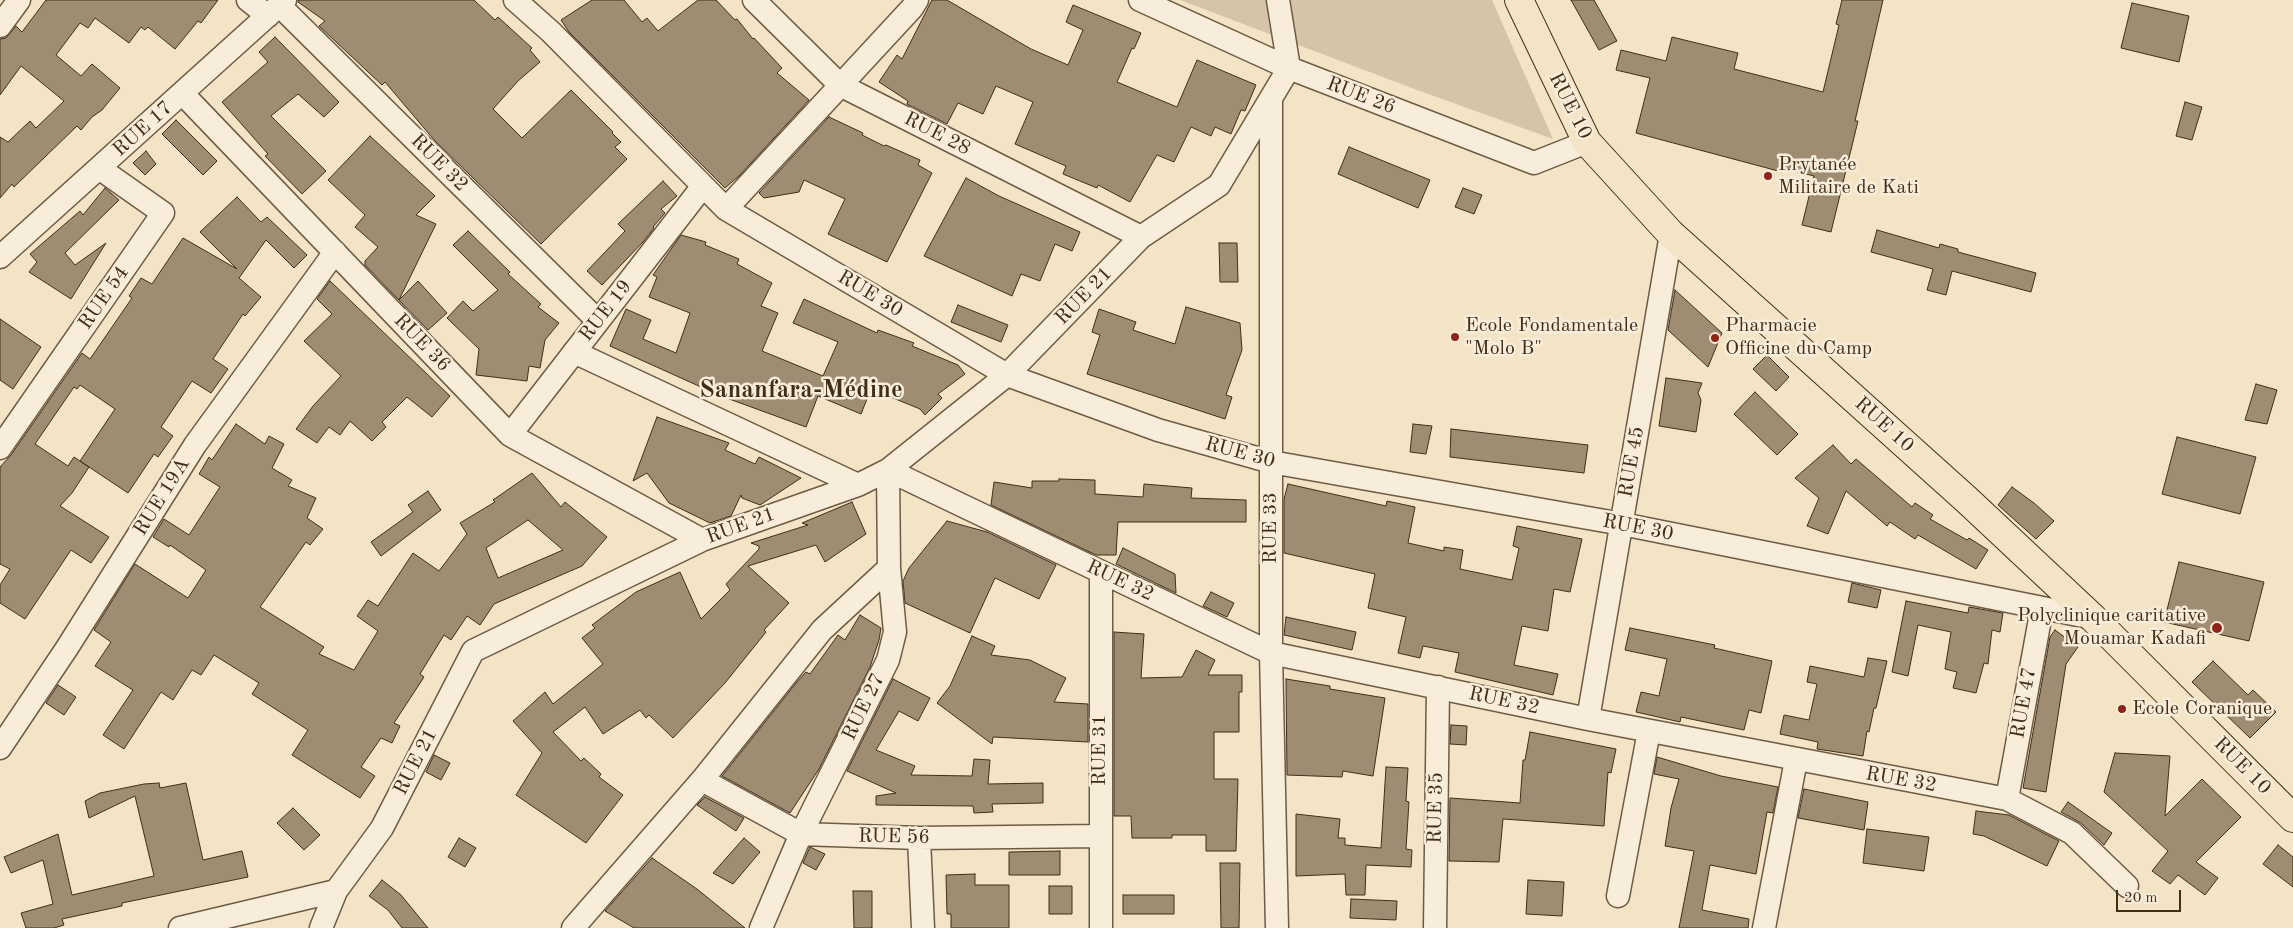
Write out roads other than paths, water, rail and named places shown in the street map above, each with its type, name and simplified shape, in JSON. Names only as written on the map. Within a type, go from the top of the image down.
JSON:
[{"type":"main road","name":"RUE 10","points":[[1519,0],[1586,142],[1671,234],[1967,500],[2094,618],[2293,818]]},
{"type":"street","points":[[0,26],[19,0]]},
{"type":"street","name":"RUE 32","points":[[248,0],[277,7],[598,321]]},
{"type":"street","name":"RUE 30","points":[[515,0],[551,32],[726,209],[1007,375],[1158,430],[1271,462],[1622,524],[2094,618]]},
{"type":"street","name":"RUE 28","points":[[754,0],[840,85],[1141,237]]},
{"type":"street","points":[[726,209],[912,8],[917,0]]},
{"type":"street","name":"RUE 26","points":[[1140,0],[1289,68],[1534,163],[1586,142]]},
{"type":"street","points":[[1278,0],[1289,68]]},
{"type":"street","name":"RUE 17","points":[[0,257],[277,7]]},
{"type":"street","name":"RUE 21","points":[[321,928],[336,890],[382,828],[473,651],[702,540],[858,485],[888,470],[1007,375],[1141,237],[1219,185],[1289,68]]},
{"type":"street","name":"RUE 36","points":[[182,93],[510,435],[702,540]]},
{"type":"street","name":"RUE 33","points":[[1271,99],[1271,653],[1277,928]]},
{"type":"street","name":"RUE 54","points":[[0,448],[163,213],[99,168]]},
{"type":"street","name":"RUE 19","points":[[510,435],[703,186]]},
{"type":"street","name":"RUE 45","points":[[1588,719],[1671,234]]},
{"type":"street","name":"RUE 19A","points":[[0,748],[67,648],[195,445],[335,252]]},
{"type":"street","points":[[574,352],[858,485]]},
{"type":"street","name":"RUE 32","points":[[888,470],[1271,653],[1588,719],[2007,799],[2072,833],[2127,886]]},
{"type":"street","name":"RUE 27","points":[[762,928],[801,834],[888,660],[895,632],[889,568],[888,470]]},
{"type":"street","points":[[573,928],[702,780],[822,630],[889,568]]},
{"type":"street","name":"RUE 31","points":[[1101,572],[1101,928]]},
{"type":"street","name":"RUE 47","points":[[2007,799],[2042,608]]},
{"type":"street","name":"RUE 35","points":[[1435,928],[1438,687]]},
{"type":"street","points":[[1618,896],[1649,731]]},
{"type":"street","points":[[1764,928],[1796,760]]},
{"type":"street","name":"RUE 56","points":[[702,780],[801,834],[919,838],[1100,836]]},
{"type":"street","points":[[919,838],[923,928]]},
{"type":"street","points":[[180,928],[336,890]]},
{"type":"place","name":"Prytanée Militaire de Kati","points":[[1768,176]]},
{"type":"place","name":"Ecole Fondamentale \"Molo B\"","points":[[1455,337]]},
{"type":"place","name":"Pharmacie Officine du Camp","points":[[1715,338]]},
{"type":"place","name":"Polyclinique caritative Mouamar Kadafi","points":[[2217,628]]},
{"type":"place","name":"Ecole Coranique","points":[[2122,709]]},
{"type":"district","name":"Sananfara-Médine","points":[[801,390]]}]
